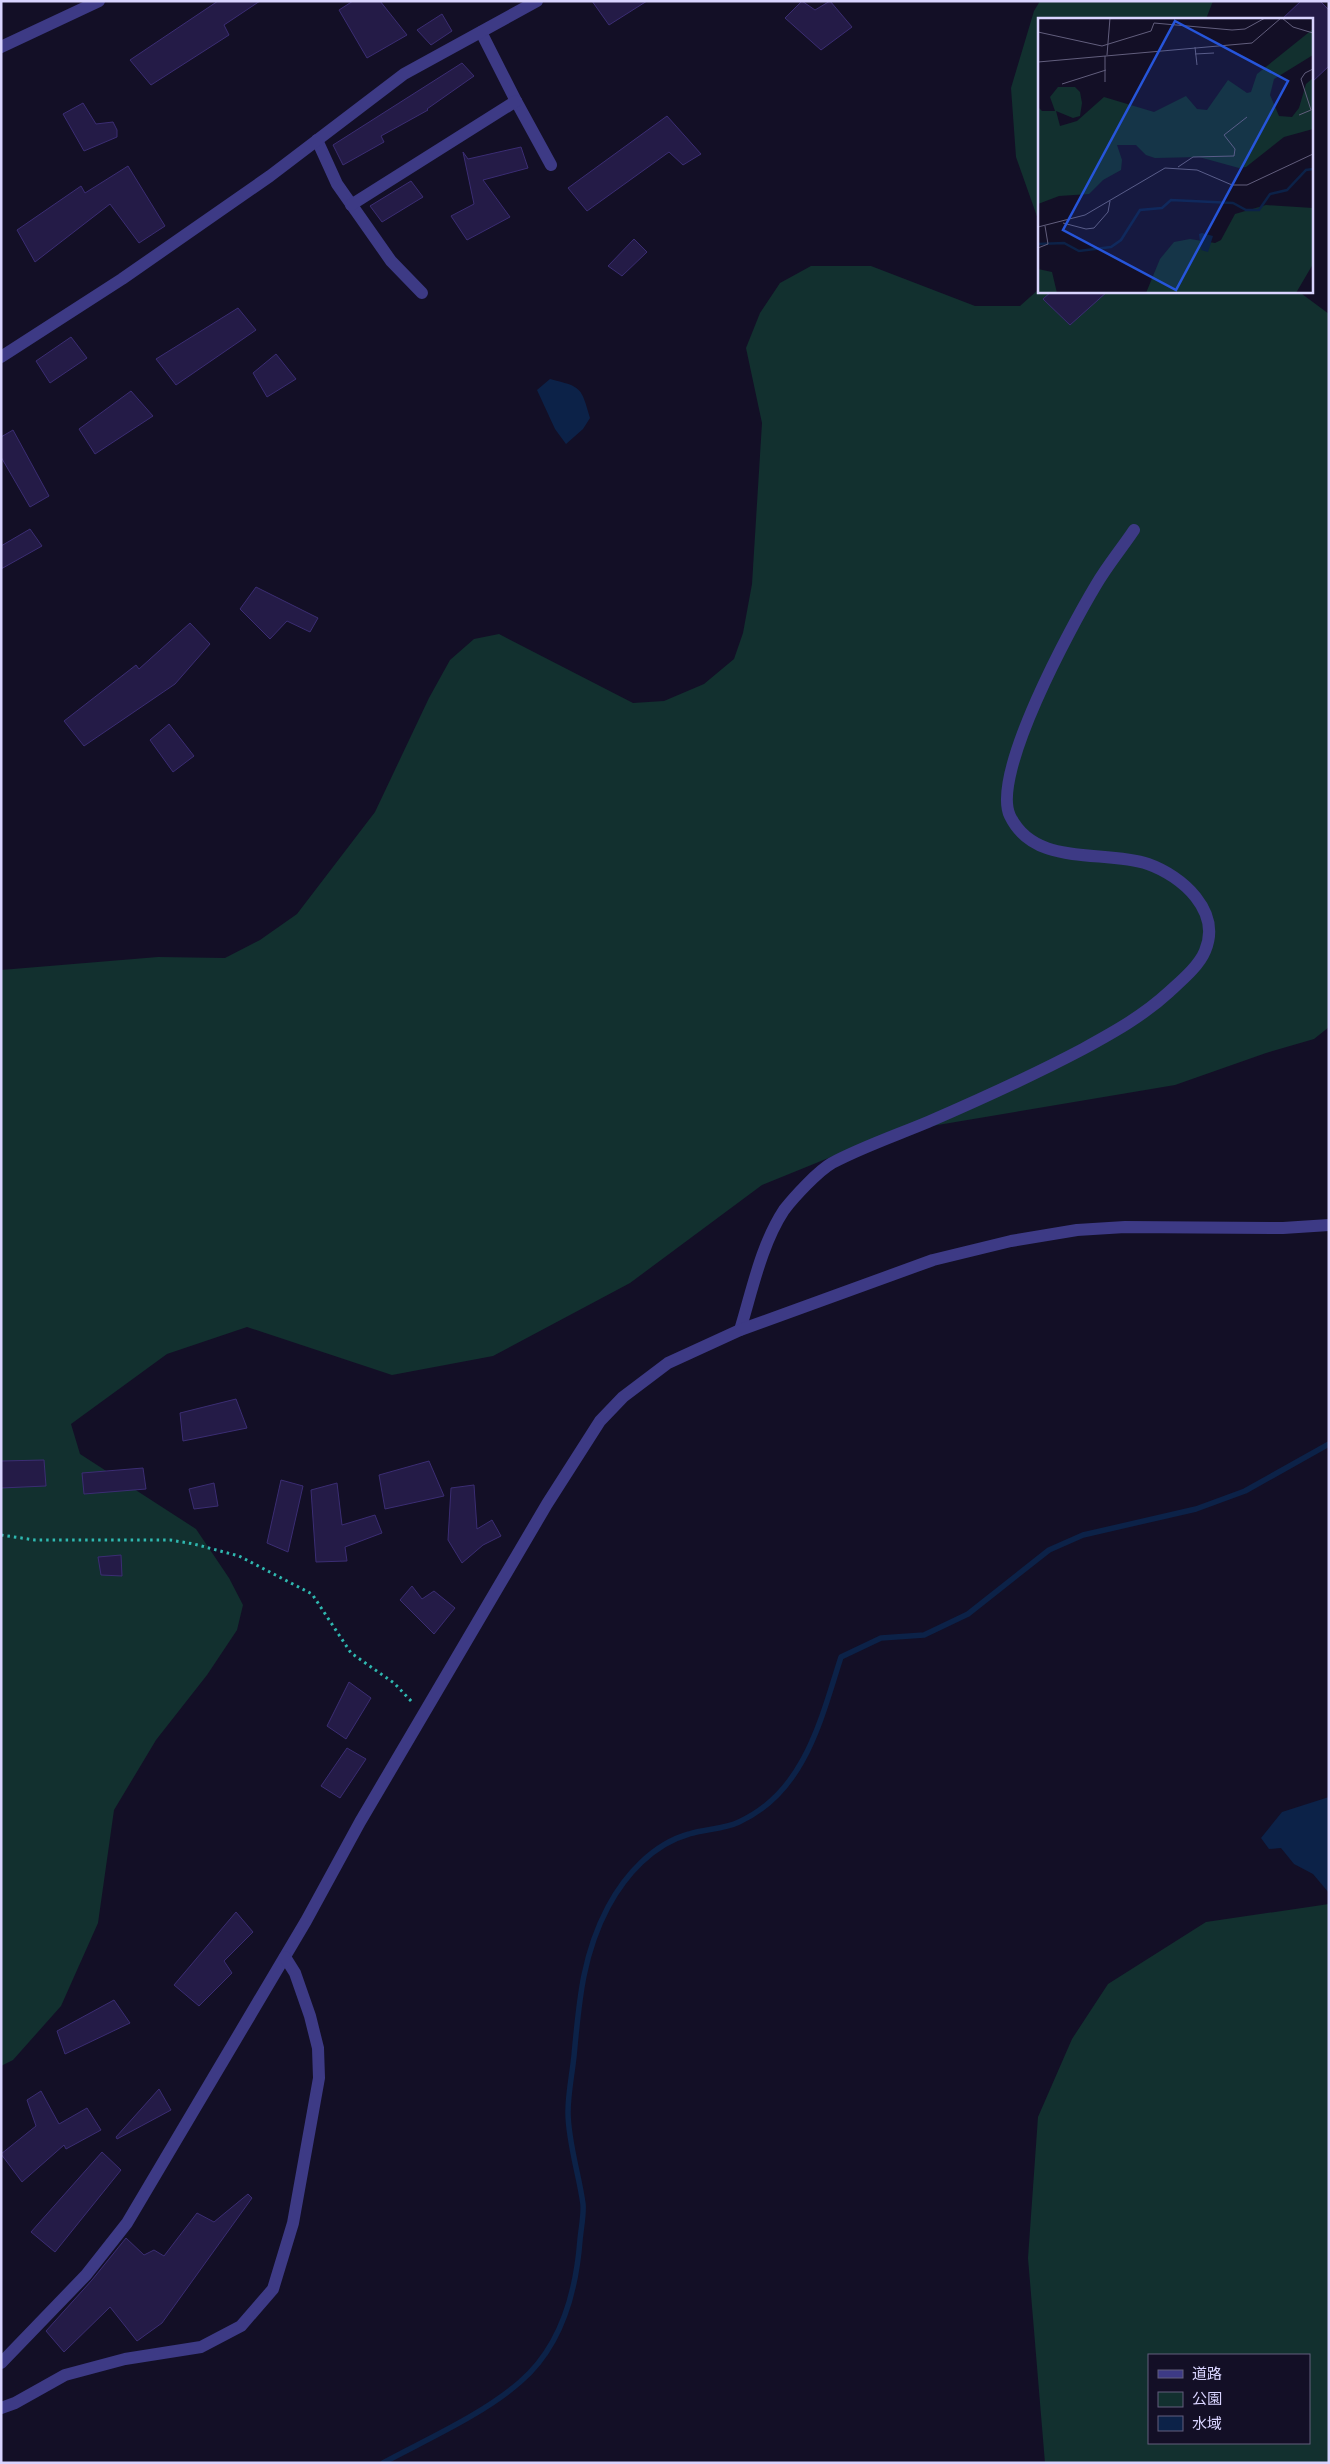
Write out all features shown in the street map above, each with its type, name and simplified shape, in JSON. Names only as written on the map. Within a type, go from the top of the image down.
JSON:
[{"type":"street","points":[[1,357],[130,273],[318,140],[404,74],[537,1]]},
{"type":"street","points":[[1,47],[96,2]]},
{"type":"street","points":[[481,32],[551,165]]},
{"type":"street","points":[[351,205],[516,101]]},
{"type":"street","points":[[318,140],[336,184],[391,261],[422,292]]},
{"type":"street","points":[[740,1330],[768,1240],[785,1210],[830,1164],[1023,1081],[1131,1023],[1184,979],[1205,951],[1210,924],[1202,905],[1183,885],[1146,863],[1070,853],[1041,846],[1021,834],[1008,813],[1006,796],[1011,769],[1036,702],[1096,584],[1134,530]]},
{"type":"street","points":[[1,2363],[86,2275],[127,2223],[285,1957],[360,1822],[547,1504],[600,1421],[623,1397],[668,1363],[740,1330],[933,1260],[1011,1240],[1077,1230],[1125,1227],[1284,1228],[1329,1225]]},
{"type":"street","points":[[1,2408],[15,2403],[65,2375],[125,2360],[201,2347],[241,2326],[273,2289],[293,2223],[319,2078],[318,2048],[310,2016],[295,1973],[285,1957]]},
{"type":"path","points":[[1,1535],[35,1540],[170,1540],[194,1544],[239,1556],[312,1594],[351,1653],[394,1684],[424,1714]]},
{"type":"green space","points":[[1040,1],[1213,1],[1206,18],[1038,18],[1038,219],[1016,157],[1011,88],[1034,11]]},
{"type":"green space","points":[[811,266],[871,266],[975,306],[1020,306],[1038,290],[1038,292],[1299,292],[1329,314],[1329,1027],[1314,1039],[1266,1053],[1175,1085],[890,1133],[762,1185],[630,1283],[493,1356],[392,1375],[247,1327],[167,1354],[71,1424],[80,1454],[196,1529],[229,1578],[243,1605],[237,1630],[207,1675],[156,1740],[114,1810],[98,1923],[61,2006],[13,2060],[1,2066],[1,970],[158,957],[225,958],[260,940],[297,914],[375,812],[429,698],[450,660],[474,639],[499,634],[633,703],[664,701],[704,684],[734,659],[743,633],[752,584],[762,423],[746,348],[760,313],[780,283]]},
{"type":"green space","points":[[1329,1904],[1329,2463],[1045,2463],[1028,2258],[1038,2117],[1072,2039],[1108,1984],[1206,1922]]},
{"type":"water","points":[[550,379],[568,384],[579,390],[590,418],[583,429],[566,444],[555,429],[537,390]]},
{"type":"water","points":[[1329,1797],[1329,1893],[1313,1874],[1294,1864],[1281,1848],[1269,1849],[1261,1838],[1282,1812]]},
{"type":"building","points":[[218,1],[260,1],[224,25],[229,35],[151,85],[130,60]]},
{"type":"building","points":[[353,1],[380,1],[407,35],[367,58],[339,10]]},
{"type":"building","points":[[592,1],[647,1],[609,25]]},
{"type":"building","points":[[802,1],[815,10],[830,1],[852,27],[821,50],[785,18]]},
{"type":"building","points":[[1301,1],[1320,1],[1329,10],[1329,66],[1312,82],[1312,18],[1283,18]]},
{"type":"building","points":[[442,14],[452,31],[431,45],[417,30]]},
{"type":"building","points":[[462,63],[474,76],[428,110],[381,136],[384,142],[343,165],[333,145]]},
{"type":"building","points":[[83,103],[96,124],[113,122],[117,130],[117,137],[84,151],[63,114]]},
{"type":"building","points":[[667,116],[701,154],[683,165],[669,152],[587,211],[568,188]]},
{"type":"building","points":[[521,147],[528,168],[483,180],[510,217],[467,240],[451,216],[474,204],[463,152],[468,159]]},
{"type":"building","points":[[128,166],[165,226],[139,243],[110,204],[35,262],[17,230],[81,186],[85,193]]},
{"type":"building","points":[[411,181],[423,197],[382,222],[370,206]]},
{"type":"building","points":[[634,239],[647,252],[622,276],[608,266]]},
{"type":"building","points":[[1051,292],[1107,292],[1070,325],[1043,299]]},
{"type":"building","points":[[238,308],[256,330],[176,385],[156,359]]},
{"type":"building","points":[[71,337],[87,358],[50,383],[36,361]]},
{"type":"building","points":[[276,354],[296,379],[267,397],[253,373]]},
{"type":"building","points":[[131,391],[153,416],[95,454],[79,429]]},
{"type":"building","points":[[13,430],[49,496],[30,507],[1,457],[1,437]]},
{"type":"building","points":[[30,529],[42,546],[1,569],[1,546]]},
{"type":"building","points":[[256,587],[318,618],[310,632],[287,621],[270,639],[240,609]]},
{"type":"building","points":[[190,623],[210,644],[175,684],[84,746],[64,721],[136,665],[139,669]]},
{"type":"building","points":[[169,724],[194,756],[173,772],[150,740]]},
{"type":"building","points":[[236,1399],[247,1428],[183,1441],[180,1413]]},
{"type":"building","points":[[44,1460],[46,1486],[1,1488],[1,1461]]},
{"type":"building","points":[[429,1461],[444,1496],[385,1509],[379,1475]]},
{"type":"building","points":[[143,1468],[146,1489],[84,1494],[82,1473]]},
{"type":"building","points":[[281,1480],[303,1486],[288,1552],[267,1543]]},
{"type":"building","points":[[214,1483],[218,1506],[194,1509],[189,1489]]},
{"type":"building","points":[[337,1483],[342,1525],[375,1515],[382,1533],[345,1547],[347,1561],[316,1562],[311,1490]]},
{"type":"building","points":[[474,1485],[477,1529],[492,1520],[501,1536],[483,1545],[462,1563],[448,1540],[451,1488]]},
{"type":"building","points":[[121,1555],[122,1576],[101,1575],[98,1557]]},
{"type":"building","points":[[412,1586],[422,1599],[434,1591],[455,1608],[434,1634],[400,1600]]},
{"type":"building","points":[[349,1682],[371,1698],[346,1739],[327,1726]]},
{"type":"building","points":[[347,1748],[366,1759],[340,1798],[321,1786]]},
{"type":"building","points":[[236,1912],[253,1932],[224,1961],[232,1973],[199,2006],[174,1985]]},
{"type":"building","points":[[114,2000],[130,2023],[65,2054],[57,2031]]},
{"type":"building","points":[[159,2089],[171,2110],[117,2139],[116,2137]]},
{"type":"building","points":[[41,2091],[59,2124],[87,2108],[101,2130],[66,2149],[64,2145],[22,2182],[1,2154],[36,2126],[27,2100]]},
{"type":"building","points":[[102,2152],[121,2170],[55,2252],[31,2232]]},
{"type":"building","points":[[248,2194],[252,2198],[162,2323],[137,2341],[110,2307],[64,2352],[46,2331],[92,2280],[126,2238],[144,2255],[154,2250],[164,2256],[197,2213],[214,2222]]},
{"type":"waterway","points":[[383,2463],[472,2416],[520,2382],[546,2352],[564,2317],[575,2279],[583,2213],[568,2123],[569,2091],[583,1980],[599,1925],[615,1895],[641,1862],[664,1845],[676,1839],[739,1822],[762,1809],[780,1792],[795,1773],[807,1752],[826,1705],[841,1657],[881,1638],[924,1635],[968,1614],[1049,1550],[1083,1535],[1196,1509],[1245,1491],[1329,1444]]}]
